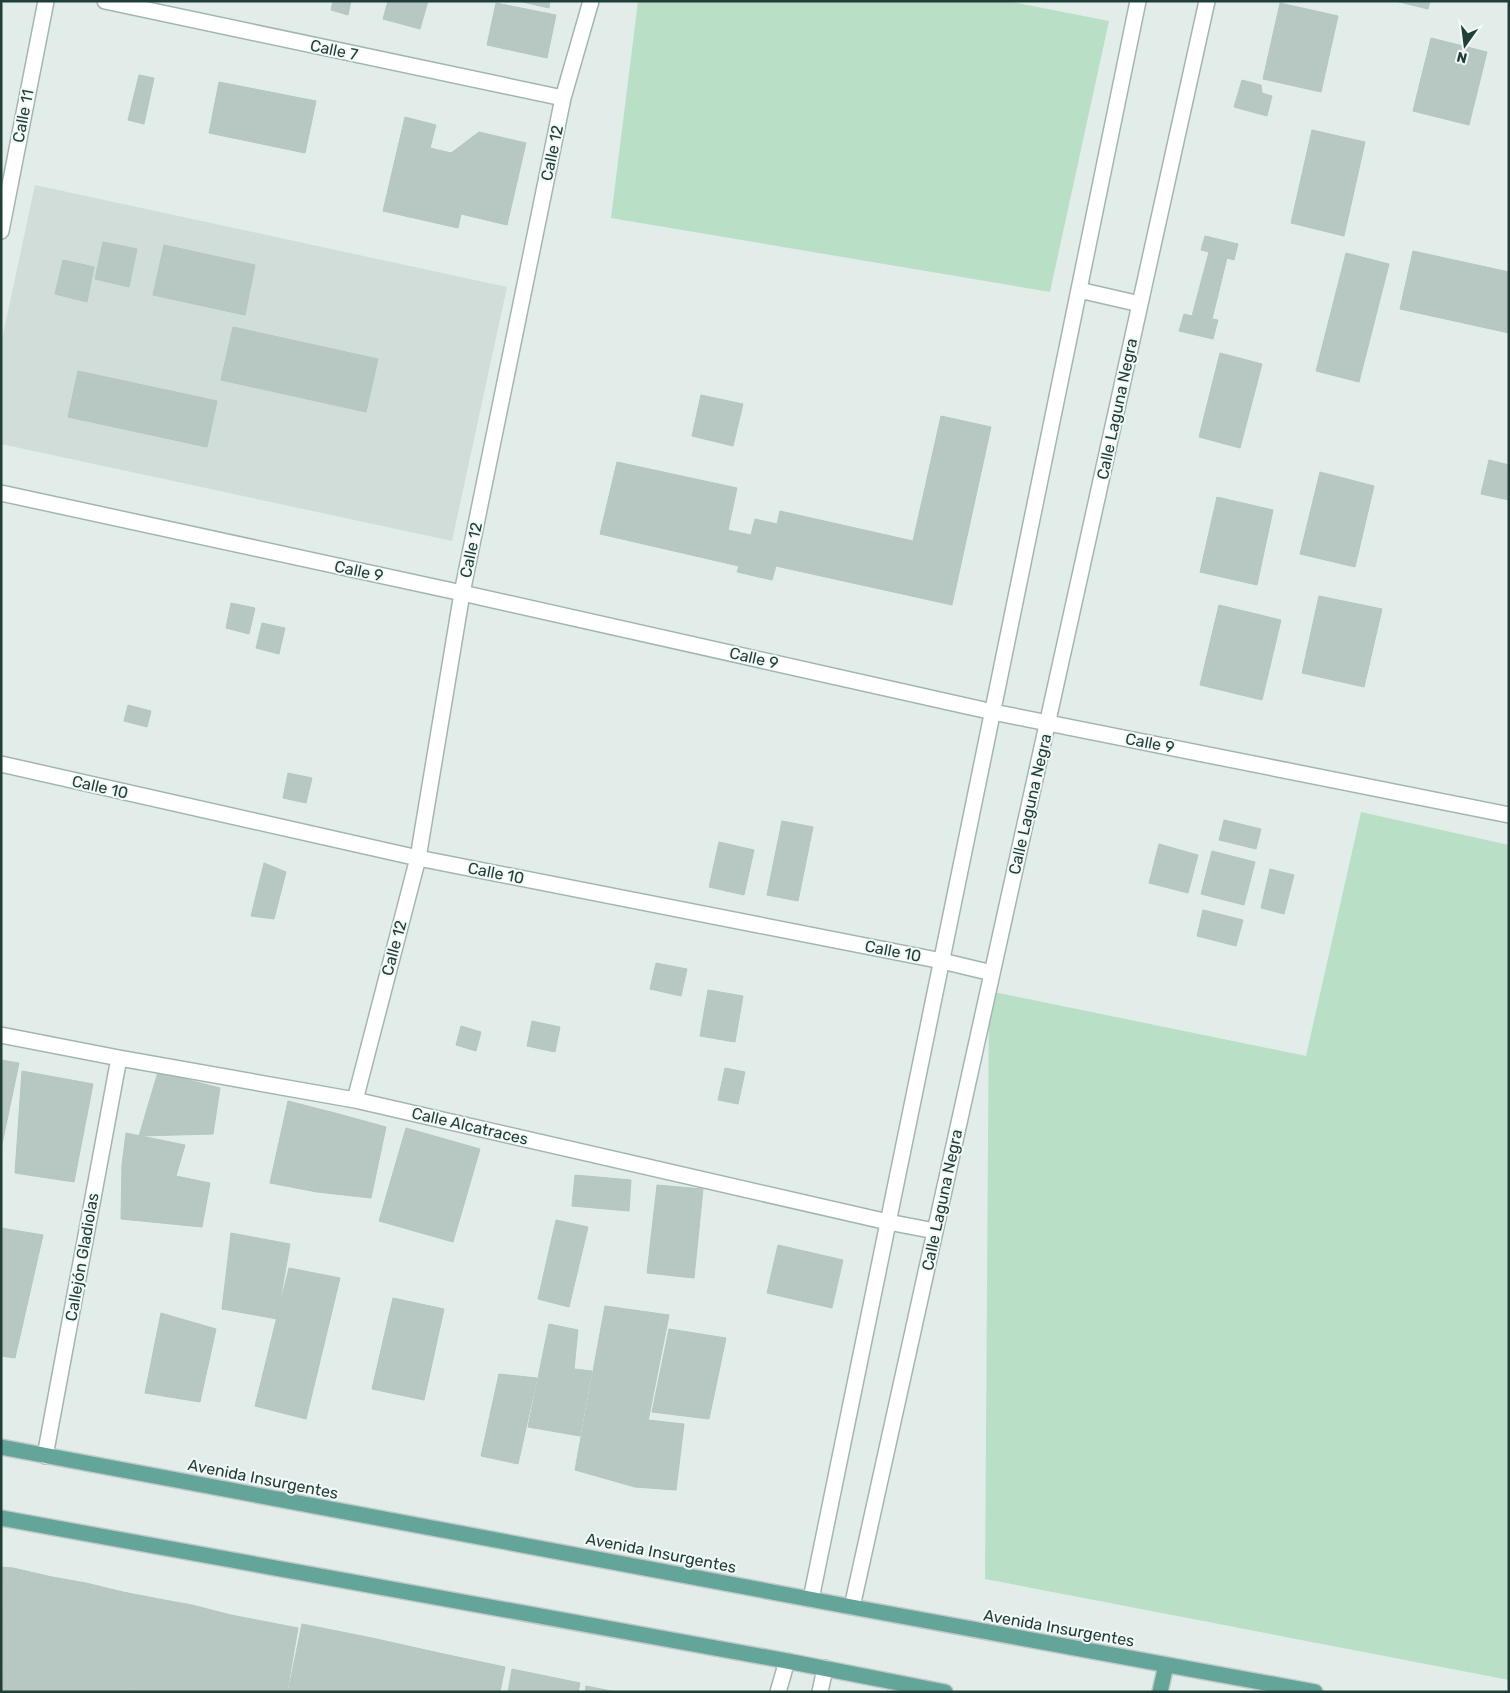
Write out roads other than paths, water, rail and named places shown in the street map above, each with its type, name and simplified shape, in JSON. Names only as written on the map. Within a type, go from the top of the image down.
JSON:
[{"type":"main road","name":"Avenida Insurgentes","points":[[1,1447],[1315,1692]]},
{"type":"main road","points":[[1,1518],[825,1668],[945,1692]]},
{"type":"main road","points":[[1160,1692],[1166,1665]]},
{"type":"street","name":"Calle 11","points":[[1,231],[46,1]]},
{"type":"street","name":"Calle 7","points":[[105,1],[563,98]]},
{"type":"street","name":"Calle 12","points":[[354,1100],[418,858],[462,593],[563,98],[591,1]]},
{"type":"street","points":[[810,1599],[1138,1]]},
{"type":"street","name":"Calle Laguna Negra","points":[[852,1607],[1207,1]]},
{"type":"street","points":[[1079,290],[1140,304]]},
{"type":"street","name":"Calle 9","points":[[1,493],[462,593],[993,712],[1509,815]]},
{"type":"street","name":"Calle 10","points":[[1,764],[418,858],[942,960],[992,973]]},
{"type":"street","name":"Calle Alcatraces","points":[[1,1036],[354,1100],[888,1222],[935,1231]]},
{"type":"street","name":"Callejón Gladiolas","points":[[46,1456],[119,1058]]},
{"type":"street","points":[[778,1692],[787,1661]]},
{"type":"street","points":[[820,1692],[825,1668]]}]
